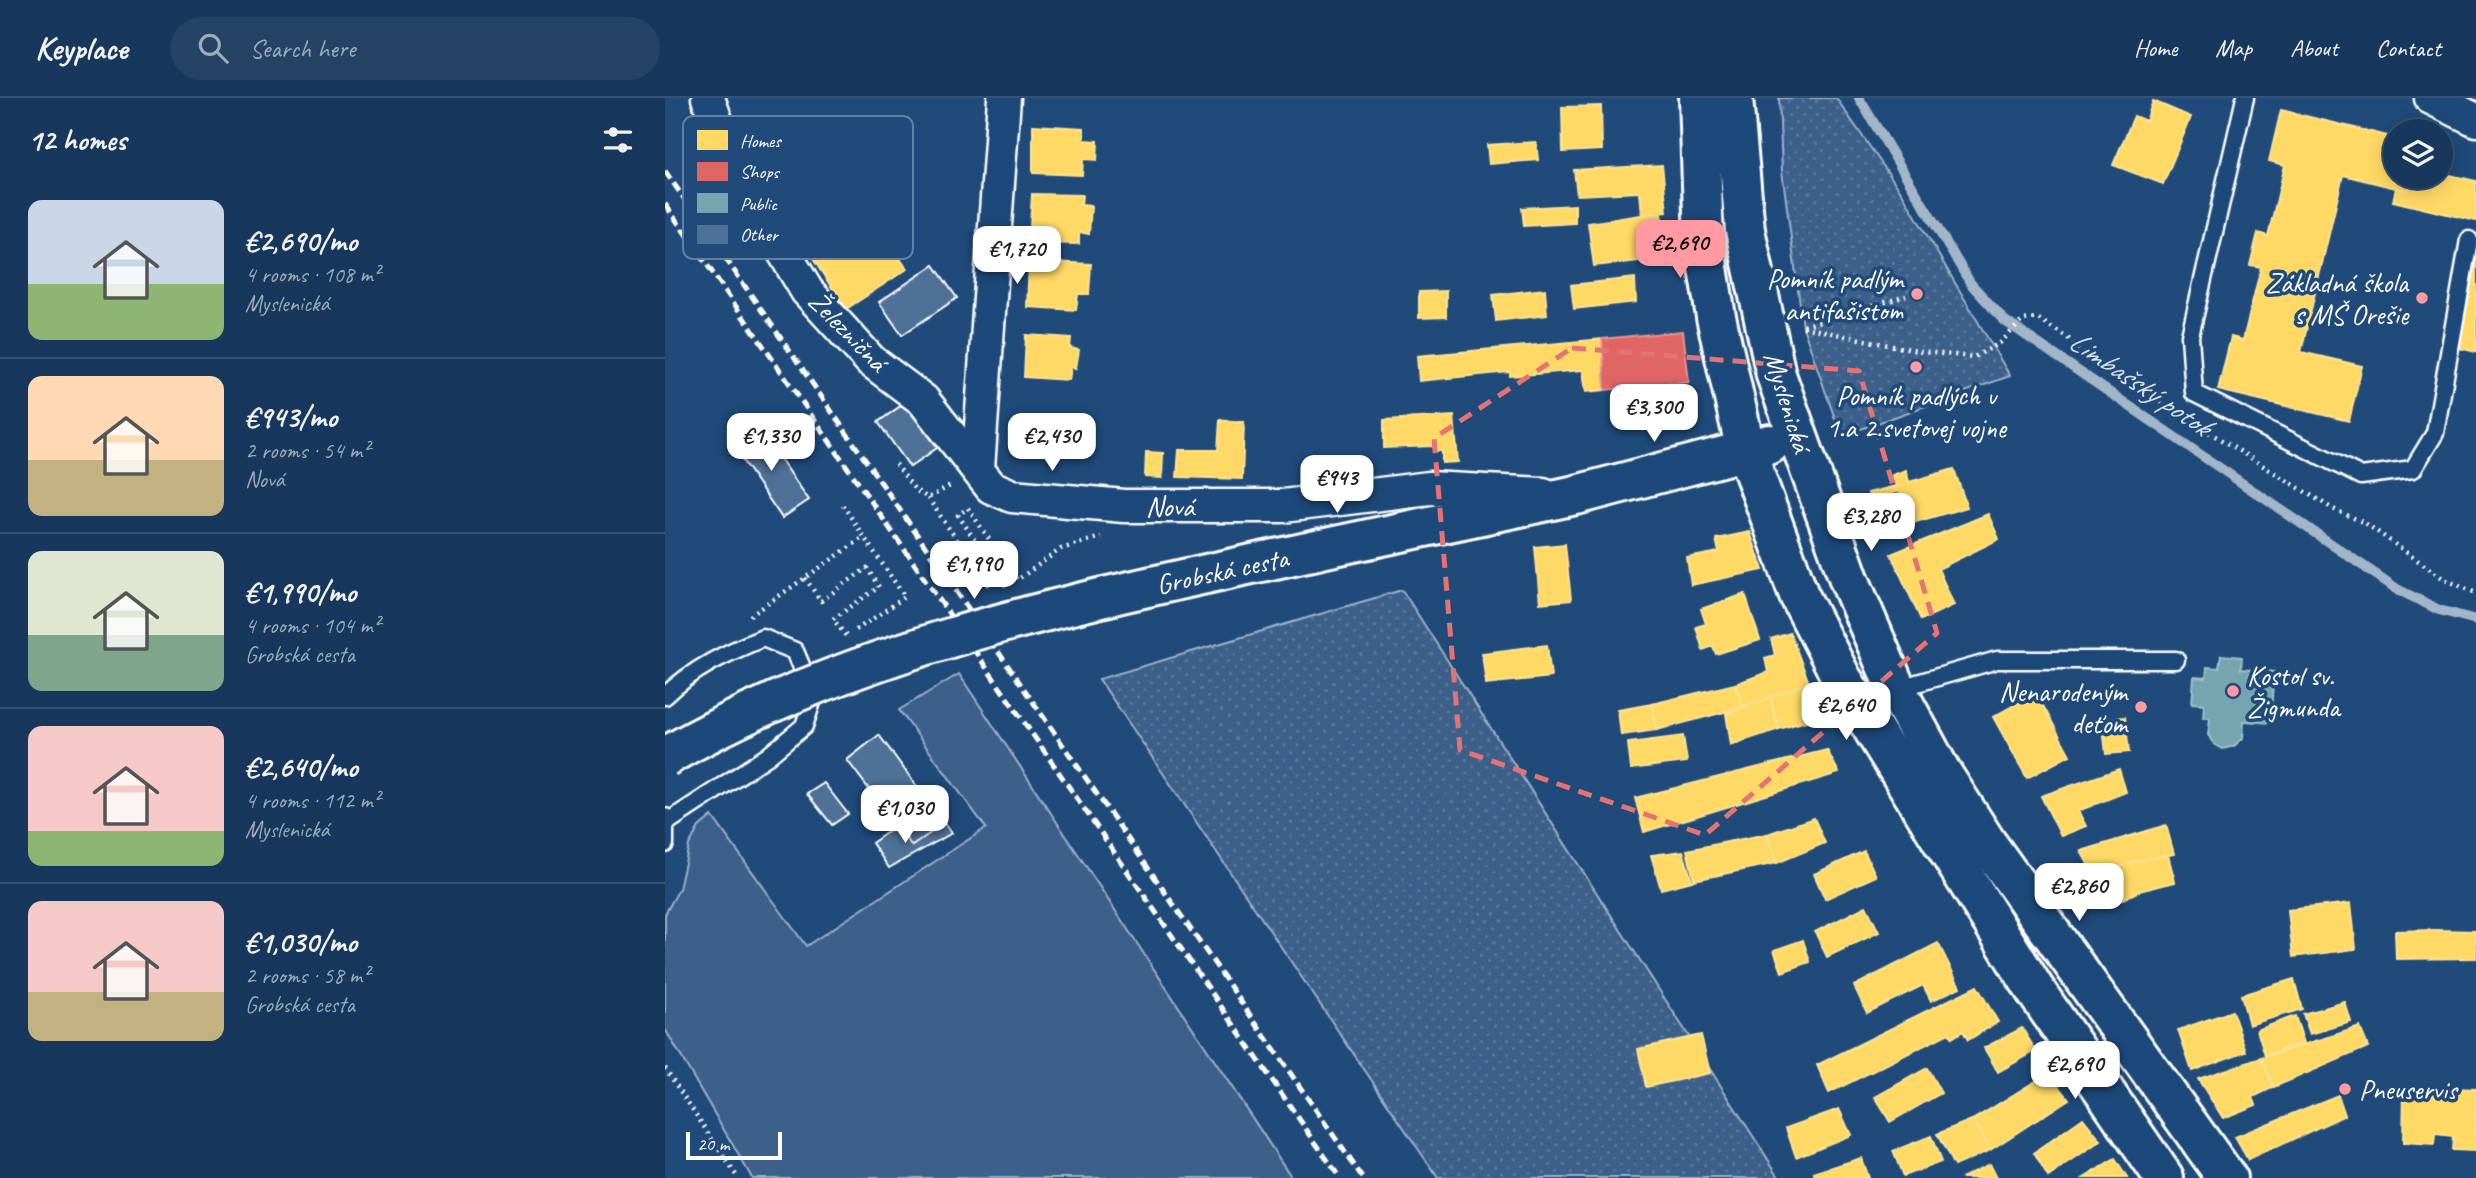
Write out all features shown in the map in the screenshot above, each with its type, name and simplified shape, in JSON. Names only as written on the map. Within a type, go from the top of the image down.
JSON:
[{"type":"main road","name":"Myslenická","points":[[1699,98],[1704,243],[1716,317],[1747,451],[1799,595],[1841,677],[2035,990],[2164,1178]]},
{"type":"main road","name":"Myslenická","points":[[1733,98],[1745,230],[1776,375],[1849,579],[1896,689],[1940,770],[1986,842],[2227,1178]]},
{"type":"main road","name":"Grobská cesta","points":[[665,757],[798,693],[923,647],[1039,613],[1576,495],[1796,437]]},
{"type":"street","name":"Železničná","points":[[708,98],[714,116]]},
{"type":"street","points":[[978,469],[1004,98]]},
{"type":"street","points":[[2431,98],[2476,120]]},
{"type":"street","name":"Železničná","points":[[788,259],[807,291],[871,361],[923,400],[978,469]]},
{"type":"street","name":"Nová","points":[[978,469],[991,487],[1012,496],[1111,519],[1283,506],[1429,488],[1576,495]]},
{"type":"lane","points":[[2245,98],[2190,336],[2194,393],[2361,477],[2413,469],[2435,433],[2469,240]]},
{"type":"lane","points":[[665,696],[685,677],[720,655],[763,638],[795,651],[814,696],[804,726],[768,756],[666,820],[665,844]]},
{"type":"lane","points":[[1896,689],[1997,660],[2176,660]]},
{"type":"path","points":[[1906,296],[1803,327],[1959,358],[1974,357],[2000,343],[2023,320],[2037,318],[2119,377],[2333,509],[2365,523],[2444,579],[2476,593]]},
{"type":"path","points":[[896,464],[915,490],[928,498],[996,597]]},
{"type":"path","points":[[928,498],[978,469]]},
{"type":"path","points":[[805,578],[821,601],[867,568],[879,587],[833,619],[846,636],[905,597],[839,501]]},
{"type":"path","points":[[1002,593],[1007,588],[958,515],[968,508],[1017,580],[1111,519]]},
{"type":"path","points":[[740,622],[864,537]]},
{"type":"path","points":[[665,1068],[738,1178]]},
{"type":"highlighted area","points":[[1572,348],[1859,371],[1937,633],[1705,835],[1460,750],[1434,438]]},
{"type":"shaded area","points":[[1779,98],[1836,98],[1902,193],[2010,376],[1841,436],[1803,327],[1782,171]]},
{"type":"shaded area","points":[[1402,590],[1780,1178],[1438,1178],[1099,679]]},
{"type":"shaded area","points":[[959,674],[1292,1178],[752,1178],[665,1029],[665,914],[679,889],[689,845],[699,827],[712,816],[806,946],[986,828],[899,710]]},
{"type":"building: Homes","points":[[2153,101],[2191,117],[2163,184],[2113,165],[2134,116],[2146,121]]},
{"type":"building: Homes","points":[[1601,106],[1602,150],[1563,152],[1562,107]]},
{"type":"building: Homes","points":[[2281,110],[2383,135],[2383,185],[2343,175],[2301,352],[2362,366],[2349,421],[2218,390],[2231,337],[2243,340],[2261,267],[2250,265],[2258,233],[2268,236],[2285,165],[2269,161]]},
{"type":"building: Homes","points":[[1033,125],[1084,128],[1084,140],[1098,141],[1097,160],[1083,159],[1082,175],[1033,173]]},
{"type":"building: Homes","points":[[1536,142],[1538,160],[1489,164],[1487,145]]},
{"type":"building: Homes","points":[[1662,165],[1667,212],[1642,215],[1640,192],[1577,195],[1574,170]]},
{"type":"building: Homes","points":[[2453,176],[2476,181],[2476,221],[2393,201],[2396,189],[2453,189]]},
{"type":"building: Homes","points":[[1032,194],[1082,195],[1081,205],[1091,206],[1089,234],[1079,232],[1079,244],[1029,243]]},
{"type":"building: Homes","points":[[1575,205],[1575,223],[1524,226],[1522,208]]},
{"type":"building: Homes","points":[[1661,212],[1667,258],[1594,266],[1588,223]]},
{"type":"building: Homes","points":[[2476,258],[2476,352],[2455,347]]},
{"type":"building: Homes","points":[[813,259],[900,259],[907,269],[846,309]]},
{"type":"building: Homes","points":[[1029,261],[1091,264],[1089,294],[1078,294],[1076,310],[1027,307]]},
{"type":"building: Homes","points":[[1635,278],[1636,302],[1574,309],[1571,285]]},
{"type":"building: Homes","points":[[1545,289],[1547,315],[1496,321],[1493,295]]},
{"type":"building: Homes","points":[[1446,291],[1446,317],[1419,318],[1419,292]]},
{"type":"building: Homes","points":[[1026,335],[1071,338],[1070,348],[1079,350],[1076,368],[1071,367],[1069,380],[1024,377]]},
{"type":"building: Homes","points":[[1602,339],[1605,390],[1586,392],[1583,370],[1510,376],[1510,372],[1419,381],[1417,356]]},
{"type":"building: Homes","points":[[1454,416],[1458,462],[1442,463],[1442,451],[1434,451],[1434,446],[1384,448],[1384,420]]},
{"type":"building: Homes","points":[[1220,420],[1244,422],[1242,479],[1177,477],[1179,450],[1218,450]]},
{"type":"building: Homes","points":[[1146,452],[1163,453],[1162,478],[1145,477]]},
{"type":"building: Homes","points":[[1954,469],[1967,507],[1881,532],[1868,493],[1896,486],[1892,475],[1906,470],[1909,482]]},
{"type":"building: Homes","points":[[1988,514],[1999,539],[1938,569],[1954,605],[1921,620],[1891,554]]},
{"type":"building: Homes","points":[[1750,532],[1763,570],[1691,585],[1687,558],[1719,552],[1716,539]]},
{"type":"building: Homes","points":[[1565,544],[1571,600],[1540,603],[1535,547]]},
{"type":"building: Homes","points":[[1745,594],[1760,640],[1716,654],[1713,646],[1703,650],[1696,627],[1706,624],[1701,609]]},
{"type":"building: Homes","points":[[1790,633],[1809,683],[1743,707],[1735,684],[1768,672],[1765,658],[1775,655],[1771,639]]},
{"type":"building: Homes","points":[[1547,645],[1551,677],[1486,684],[1482,653]]},
{"type":"building: Homes","points":[[1809,683],[1823,716],[1779,729],[1770,697]]},
{"type":"building: Homes","points":[[1735,684],[1743,707],[1657,730],[1652,704]]},
{"type":"building: Homes","points":[[2036,693],[2070,755],[2027,778],[1993,717]]},
{"type":"building: Homes","points":[[1770,697],[1779,729],[1731,745],[1726,714]]},
{"type":"building: Homes","points":[[1652,704],[1657,730],[1621,735],[1618,710]]},
{"type":"building: Homes","points":[[2125,717],[2129,752],[2106,754],[2102,719]]},
{"type":"building: Homes","points":[[1683,736],[1687,762],[1631,769],[1628,743]]},
{"type":"building: Homes","points":[[1827,750],[1839,773],[1644,832],[1635,798]]},
{"type":"building: Homes","points":[[2119,769],[2126,792],[2078,811],[2086,826],[2061,836],[2041,796]]},
{"type":"building: Homes","points":[[1814,818],[1825,843],[1777,863],[1767,834]]},
{"type":"building: Homes","points":[[2166,825],[2174,854],[2132,862],[2095,877],[2081,851]]},
{"type":"building: Homes","points":[[1767,834],[1777,863],[1694,880],[1687,850]]},
{"type":"building: Homes","points":[[1683,851],[1692,881],[1661,889],[1651,855]]},
{"type":"building: Homes","points":[[1864,851],[1876,876],[1825,899],[1814,874]]},
{"type":"building: Homes","points":[[2168,855],[2175,882],[2139,891],[2111,905],[2095,877],[2132,862]]},
{"type":"building: Homes","points":[[2351,903],[2356,949],[2293,957],[2288,910]]},
{"type":"building: Homes","points":[[1866,906],[1879,932],[1827,957],[1815,932]]},
{"type":"building: Homes","points":[[2395,931],[2476,931],[2476,958],[2396,959]]},
{"type":"building: Homes","points":[[1803,940],[1810,962],[1782,972],[1774,950]]},
{"type":"building: Homes","points":[[1938,943],[1960,987],[1931,1001],[1923,985],[1867,1013],[1854,986]]},
{"type":"building: Homes","points":[[2294,979],[2302,1009],[2249,1025],[2241,995]]},
{"type":"building: Homes","points":[[1977,986],[1998,1022],[1968,1040],[1963,1031],[1952,1038],[1949,1033],[1829,1093],[1817,1065]]},
{"type":"building: Homes","points":[[2345,1002],[2351,1022],[2310,1034],[2303,1014]]},
{"type":"building: Homes","points":[[2232,1011],[2246,1051],[2192,1071],[2178,1030]]},
{"type":"building: Homes","points":[[2295,1016],[2304,1043],[2265,1056],[2257,1030]]},
{"type":"building: Homes","points":[[2360,1027],[2368,1047],[2274,1087],[2261,1058]]},
{"type":"building: Homes","points":[[2022,1028],[2036,1051],[1998,1072],[1984,1048]]},
{"type":"building: Homes","points":[[1701,1035],[1710,1073],[1646,1087],[1638,1049]]},
{"type":"building: Homes","points":[[2261,1058],[2274,1087],[2253,1097],[2256,1105],[2223,1118],[2198,1079]]},
{"type":"building: Homes","points":[[1927,1068],[1941,1093],[1890,1122],[1875,1097]]},
{"type":"building: Homes","points":[[2049,1073],[2069,1099],[1990,1150],[1974,1119]]},
{"type":"building: Homes","points":[[2404,1088],[2434,1089],[2435,1096],[2453,1096],[2453,1088],[2476,1089],[2476,1151],[2452,1150],[2453,1136],[2435,1134],[2434,1145],[2403,1143]]},
{"type":"building: Homes","points":[[2338,1095],[2345,1115],[2248,1160],[2235,1137]]},
{"type":"building: Homes","points":[[1839,1109],[1851,1135],[1796,1157],[1786,1128]]},
{"type":"building: Homes","points":[[2083,1118],[2101,1141],[2048,1177],[2034,1153]]},
{"type":"building: Homes","points":[[1974,1119],[1990,1150],[1954,1166],[1937,1134]]},
{"type":"building: Homes","points":[[1931,1136],[1941,1162],[1903,1176],[1893,1151]]},
{"type":"building: Homes","points":[[1861,1158],[1868,1178],[1816,1178],[1814,1173]]},
{"type":"building: Homes","points":[[2115,1159],[2127,1178],[2084,1178]]},
{"type":"building: Homes","points":[[1989,1164],[1996,1178],[1961,1178]]},
{"type":"building: Shops","points":[[1683,331],[1689,382],[1605,390],[1602,339]]},
{"type":"building: Public","name":"Kostol sv. Žigmunda","points":[[2221,655],[2242,657],[2241,669],[2274,672],[2270,723],[2244,721],[2243,738],[2234,746],[2223,749],[2214,744],[2208,735],[2210,718],[2203,718],[2204,704],[2192,703],[2194,677],[2206,678],[2207,667],[2219,668]]},
{"type":"building: Other","points":[[934,265],[957,298],[902,335],[879,302]]},
{"type":"building: Other","points":[[909,400],[941,445],[910,467],[878,422]]},
{"type":"building: Other","points":[[759,428],[809,500],[782,518],[733,447]]},
{"type":"building: Other","points":[[879,735],[944,823],[912,846],[847,760]]},
{"type":"building: Other","points":[[824,783],[848,814],[832,825],[807,794]]},
{"type":"building: Other","points":[[944,823],[952,833],[889,868],[872,843],[896,826],[912,846]]},
{"type":"waterway","name":"Limbašský potok","points":[[1859,98],[1971,284],[2005,321],[2397,589],[2439,610],[2476,620]]},
{"type":"railway","points":[[665,171],[683,197]]},
{"type":"railway","points":[[665,204],[683,230]]},
{"type":"railway","points":[[703,259],[1340,1178]]},
{"type":"railway","points":[[726,259],[1363,1178]]},
{"type":"place","name":"Pomník padlým antifašistom","points":[[1917,294]]},
{"type":"place","name":"Základná škola s MŠ Orešie","points":[[2422,298]]},
{"type":"place","name":"Pomník padlých v 1.a 2.svetovej vojne","points":[[1916,367]]},
{"type":"place","name":"Kostol sv. Žigmunda","points":[[2233,691]]},
{"type":"place","name":"Nenarodeným deťom","points":[[2141,707]]},
{"type":"place","name":"Pneuservis","points":[[2345,1089]]}]
